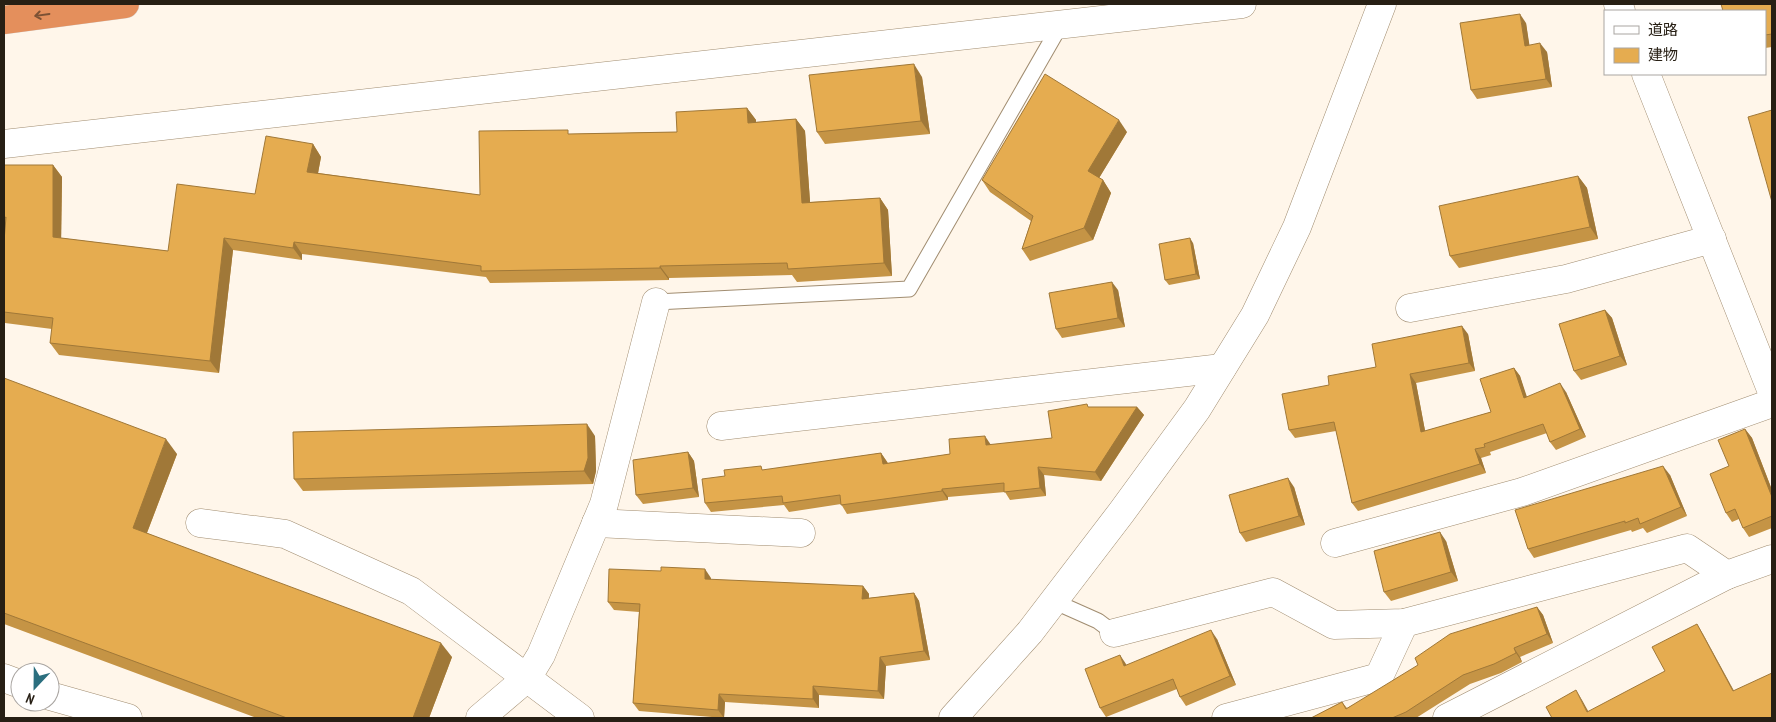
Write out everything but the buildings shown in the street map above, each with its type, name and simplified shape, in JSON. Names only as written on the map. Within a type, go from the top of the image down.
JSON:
[{"type":"highway","points":[[4,20],[125,4]]},
{"type":"street","points":[[4,144],[1242,4]]},
{"type":"street","points":[[953,718],[1030,632],[1053,602],[1197,409],[1255,315],[1297,227],[1382,4]]},
{"type":"street","points":[[1335,543],[1522,492],[1772,389],[1646,75]]},
{"type":"street","points":[[1410,308],[1566,279],[1712,239]]},
{"type":"street","points":[[480,718],[527,678],[541,655],[604,504],[656,302]]},
{"type":"street","points":[[721,426],[1222,368]]},
{"type":"street","points":[[200,523],[286,534],[411,591],[580,718]]},
{"type":"street","points":[[596,523],[801,533]]},
{"type":"street","points":[[1114,633],[1273,592],[1334,625],[1404,624],[1687,548],[1727,574]]},
{"type":"street","points":[[1447,718],[1727,574],[1772,559]]},
{"type":"street","points":[[1226,718],[1379,676],[1404,624]]},
{"type":"street","points":[[60,699],[128,718]]},
{"type":"lane","points":[[656,302],[909,289],[1061,24]]},
{"type":"lane","points":[[1053,602],[1098,621],[1114,633]]}]
